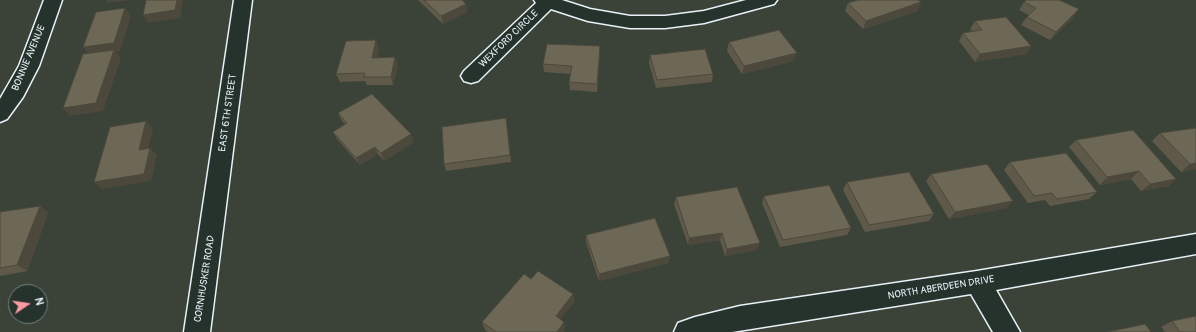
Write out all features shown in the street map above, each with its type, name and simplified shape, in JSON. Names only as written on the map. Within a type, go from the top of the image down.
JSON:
[{"type":"street","name":"BONNIE AVENUE","points":[[0,114],[13,97],[29,66],[53,0]]},
{"type":"street","name":"EAST 6TH STREET","points":[[213,227],[244,0]]},
{"type":"street","points":[[545,1],[588,15],[630,22],[665,22],[704,17],[768,0]]},
{"type":"street","name":"WEXFORD CIRCLE","points":[[471,76],[545,1]]},
{"type":"street","name":"CORNHUSKER ROAD","points":[[197,332],[213,227]]},
{"type":"street","name":"NORTH ABERDEEN DRIVE","points":[[687,332],[740,318],[977,282],[1196,244]]},
{"type":"street","points":[[977,282],[1007,332]]},
{"type":"building","points":[[146,0],[177,0],[175,10],[143,15]]},
{"type":"building","points":[[424,0],[462,0],[466,4],[441,16]]},
{"type":"building","points":[[858,0],[918,0],[921,2],[866,21],[848,3]]},
{"type":"building","points":[[1026,0],[1059,0],[1079,9],[1056,32],[1027,17],[1036,8],[1024,2]]},
{"type":"building","points":[[125,8],[114,43],[83,47],[96,12]]},
{"type":"building","points":[[1006,17],[1031,46],[980,54],[963,33],[982,30],[975,21]]},
{"type":"building","points":[[779,30],[797,53],[744,66],[729,42]]},
{"type":"building","points":[[376,40],[372,58],[395,57],[391,77],[364,77],[365,73],[336,74],[346,41]]},
{"type":"building","points":[[547,44],[600,46],[597,84],[569,82],[572,66],[543,64]]},
{"type":"building","points":[[705,49],[713,74],[657,80],[650,55]]},
{"type":"building","points":[[114,50],[96,103],[63,108],[83,54]]},
{"type":"building","points":[[372,94],[411,134],[381,153],[375,147],[356,158],[333,132],[347,123],[338,113]]},
{"type":"building","points":[[506,118],[510,155],[444,164],[442,127]]},
{"type":"building","points":[[146,121],[139,150],[150,148],[144,174],[94,182],[110,127]]},
{"type":"building","points":[[1196,128],[1196,163],[1190,164],[1160,133]]},
{"type":"building","points":[[1133,130],[1176,179],[1150,184],[1139,171],[1107,177],[1076,140]]},
{"type":"building","points":[[1066,153],[1097,192],[1057,199],[1052,193],[1034,196],[1010,162]]},
{"type":"building","points":[[987,164],[1013,201],[955,212],[931,174]]},
{"type":"building","points":[[909,172],[934,214],[869,225],[847,182]]},
{"type":"building","points":[[829,185],[851,228],[783,240],[764,196]]},
{"type":"building","points":[[737,187],[760,243],[727,249],[722,233],[689,238],[676,197]]},
{"type":"building","points":[[40,206],[17,265],[0,268],[0,212]]},
{"type":"building","points":[[655,218],[670,256],[599,274],[586,235]]},
{"type":"building","points":[[538,271],[573,294],[556,316],[564,322],[557,332],[496,332],[482,322],[524,274],[531,279]]},
{"type":"building","points":[[1196,316],[1196,332],[1180,332],[1172,321]]},
{"type":"building","points":[[1145,324],[1151,332],[1107,332]]}]
